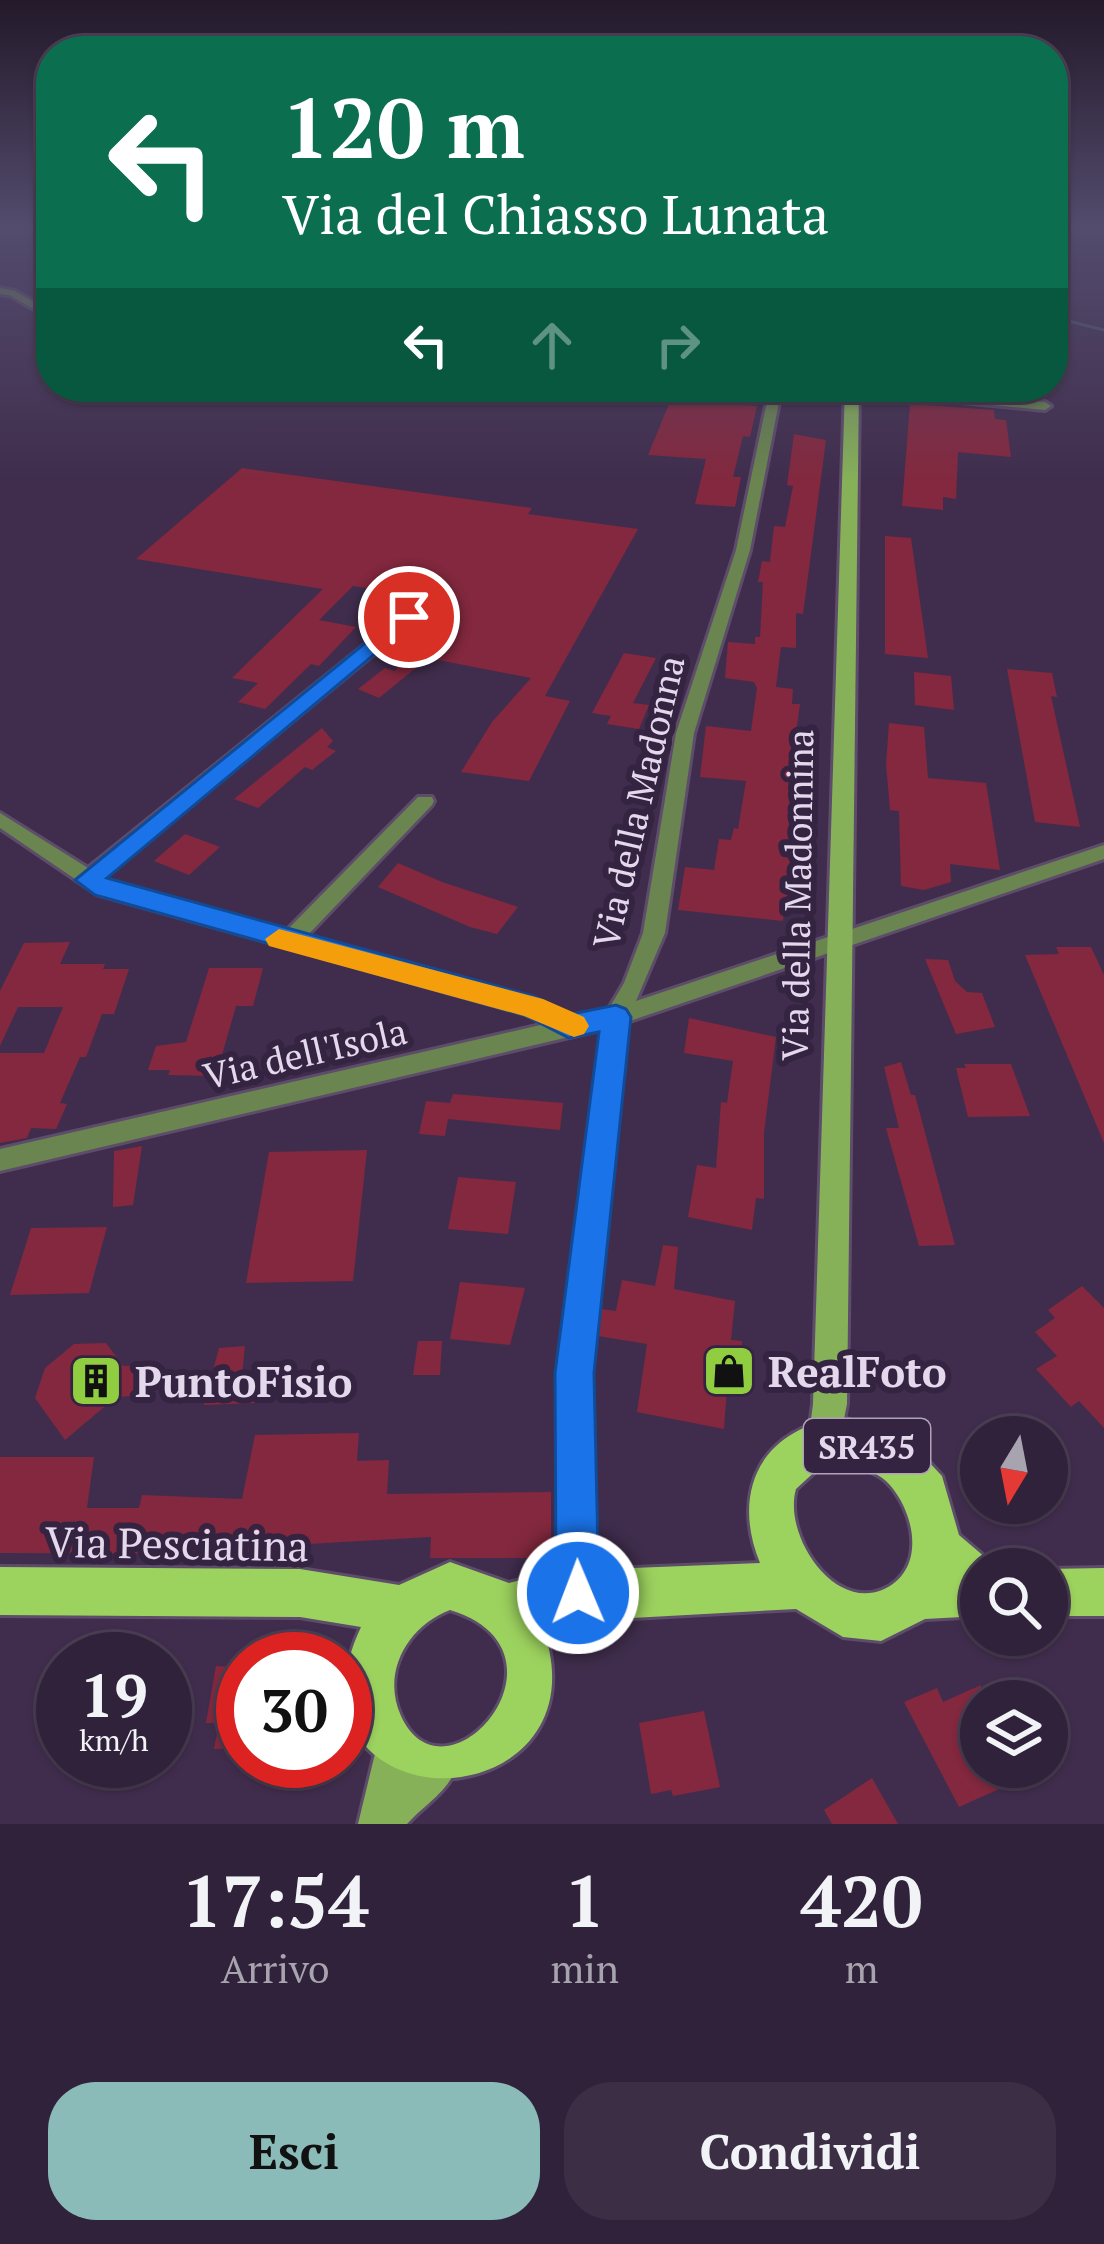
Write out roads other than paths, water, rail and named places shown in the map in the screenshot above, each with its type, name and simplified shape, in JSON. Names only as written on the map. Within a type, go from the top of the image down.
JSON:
[{"type":"main road","name":"SR435","points":[[790,1568],[771,1498],[779,1475],[793,1457],[837,1430],[891,1457],[920,1488],[937,1527],[938,1548]]},
{"type":"main road","points":[[379,1612],[369,1695],[376,1726],[414,1761],[472,1767],[496,1754],[515,1731],[527,1704],[531,1674],[514,1622],[567,1594],[744,1587],[790,1568],[841,1611],[884,1614],[920,1594],[929,1581],[938,1548],[960,1565]]},
{"type":"main road","name":"Via Pesciatina","points":[[0,1591],[300,1593],[379,1612],[423,1592],[450,1586],[476,1588],[514,1622]]},
{"type":"main road","points":[[1068,1592],[1104,1592]]},
{"type":"main road","points":[[920,1594],[960,1593]]},
{"type":"street","name":"Via della Madonna","points":[[567,1594],[574,1373],[615,1022],[654,933],[686,734],[743,550],[773,402]]},
{"type":"street","name":"Via della Madonnina","points":[[837,1430],[838,942],[852,402]]},
{"type":"street","points":[[1016,402],[1045,406]]},
{"type":"street","points":[[88,880],[409,617]]},
{"type":"street","points":[[289,941],[425,801]]},
{"type":"street","points":[[0,820],[104,889],[533,1007],[569,1027]]},
{"type":"street","name":"Via dell'Isola","points":[[0,1160],[569,1027],[615,1022],[1104,852]]},
{"type":"street","points":[[379,1824],[410,1787],[414,1761]]},
{"type":"waterway","points":[[1068,321],[1104,330]]},
{"type":"place","name":"RealFoto","points":[[729,1371]]},
{"type":"place","name":"PuntoFisio","points":[[96,1381]]}]
